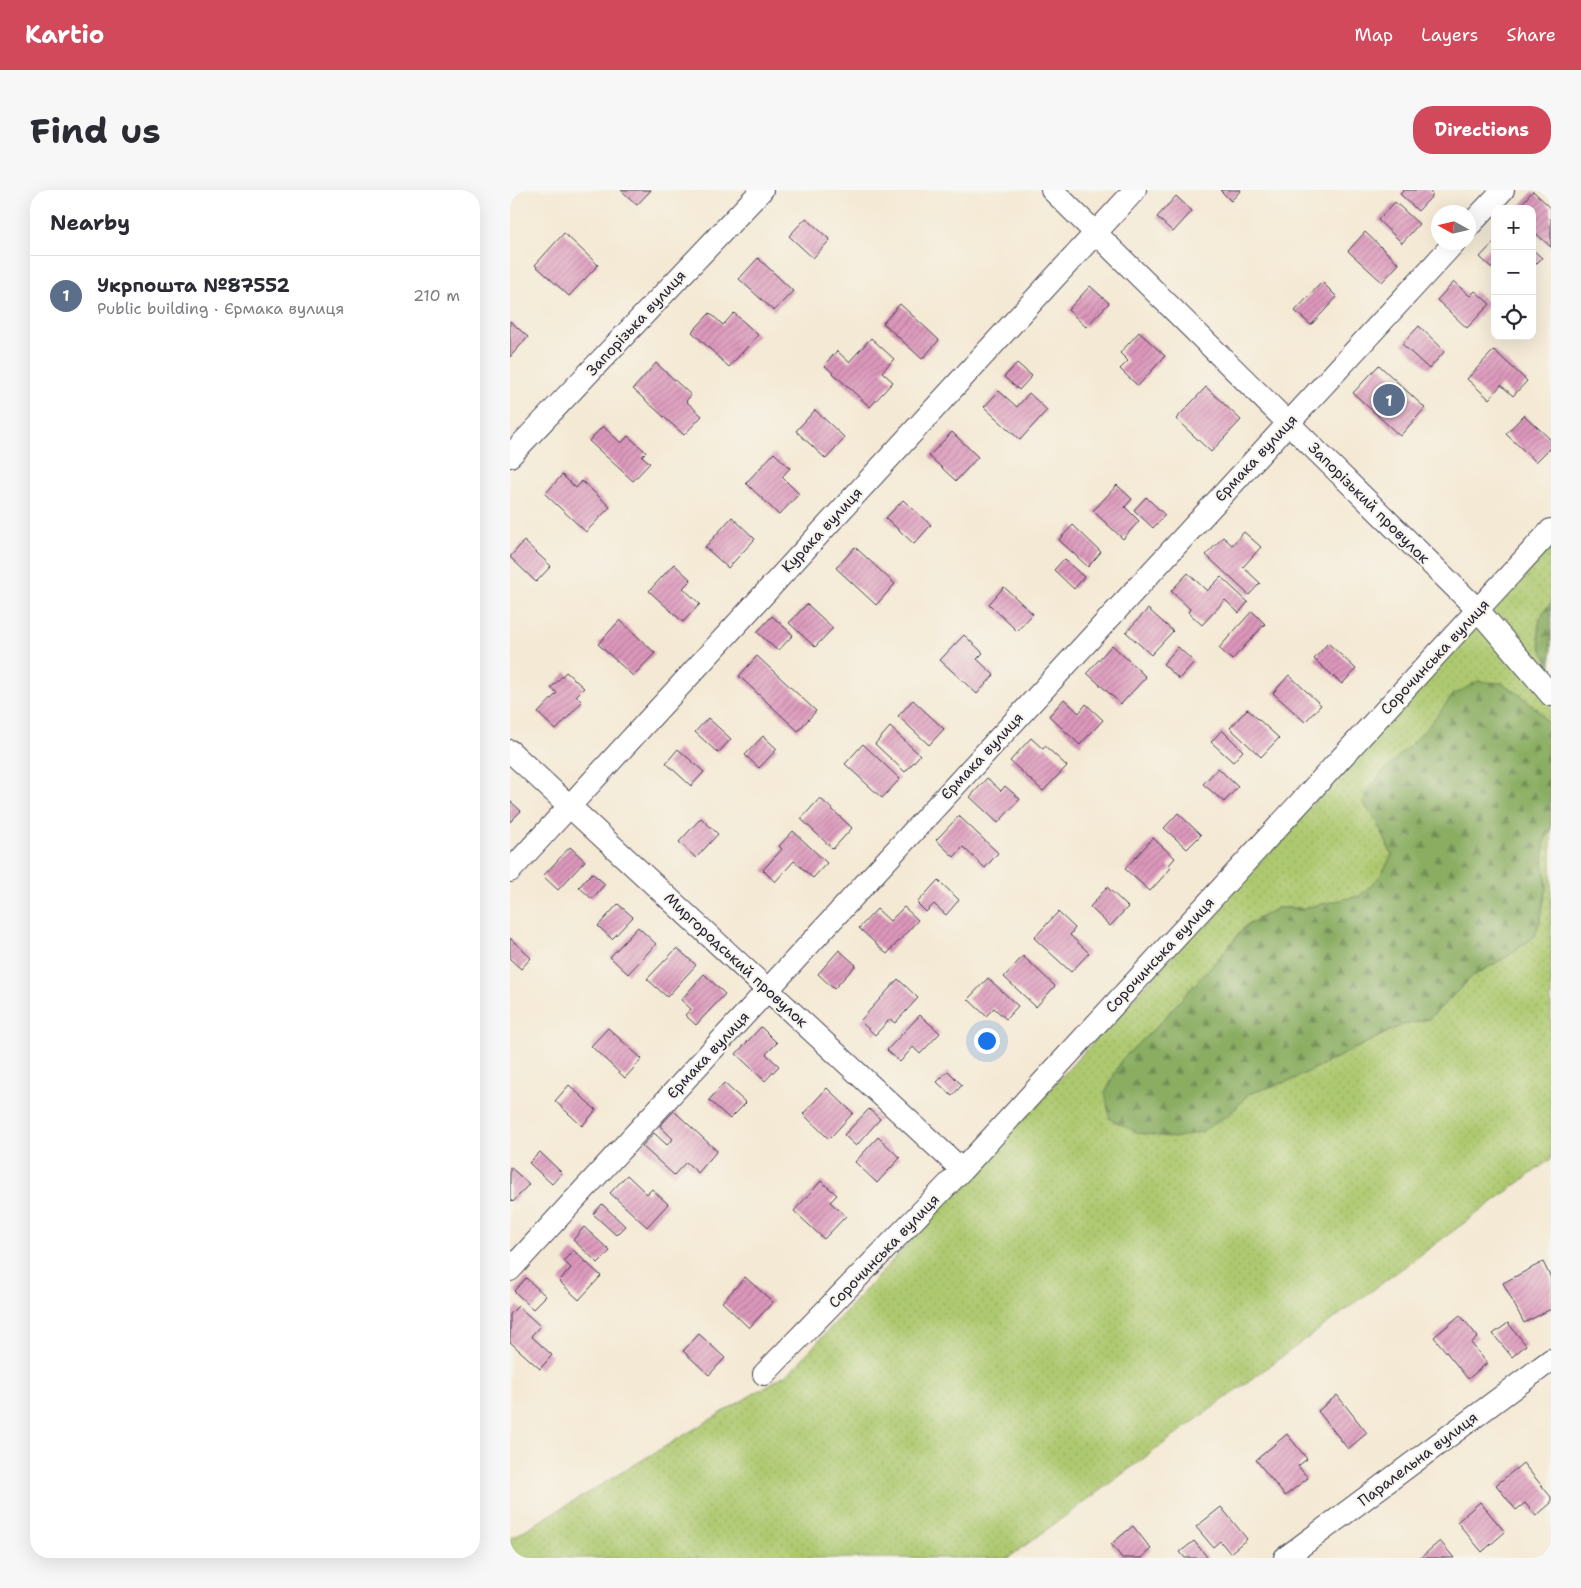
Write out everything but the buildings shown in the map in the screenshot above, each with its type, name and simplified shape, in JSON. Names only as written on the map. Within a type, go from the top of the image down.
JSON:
[{"type":"street","name":"Запорізька вулиця","points":[[510,456],[762,190]]},
{"type":"street","name":"Запорізький провулок","points":[[1052,190],[1478,610],[1551,694]]},
{"type":"street","name":"Курака вулиця","points":[[510,871],[1135,190]]},
{"type":"street","points":[[1476,219],[1503,190]]},
{"type":"street","name":"Єрмака вулиця","points":[[510,1270],[1447,250]]},
{"type":"street","name":"Сорочинська вулиця","points":[[764,1374],[962,1170],[1551,530]]},
{"type":"street","name":"Миргородський провулок","points":[[510,751],[962,1170]]},
{"type":"street","name":"Паралельна вулиця","points":[[1285,1558],[1551,1360]]},
{"type":"green space","points":[[1551,544],[1551,602],[1541,617],[1546,659],[1551,665],[1551,727],[1538,710],[1502,683],[1427,728],[1384,771],[1365,794],[1364,805],[1377,821],[1392,855],[1380,877],[1360,896],[1303,908],[1277,908],[1245,926],[1218,959],[1156,1027],[1122,1059],[1230,1114],[1248,1094],[1292,1080],[1400,1026],[1429,1019],[1473,976],[1508,956],[1535,936],[1547,885],[1543,863],[1545,840],[1551,828],[1551,1159],[1008,1558],[510,1558],[510,1539],[790,1372]]},
{"type":"green space","points":[[1551,602],[1551,665],[1544,655],[1538,631],[1541,617]]},
{"type":"green space","points":[[1478,681],[1502,683],[1538,710],[1551,727],[1551,828],[1545,840],[1543,863],[1547,885],[1535,936],[1508,956],[1473,976],[1429,1019],[1400,1026],[1292,1080],[1248,1094],[1230,1114],[1201,1132],[1174,1138],[1138,1133],[1110,1119],[1105,1093],[1122,1059],[1156,1027],[1245,927],[1277,908],[1303,908],[1360,896],[1380,877],[1392,855],[1377,821],[1364,805],[1365,794],[1384,771],[1427,728],[1453,695]]},
{"type":"place","name":"Укрпошта №87552","points":[[1389,400]]}]
